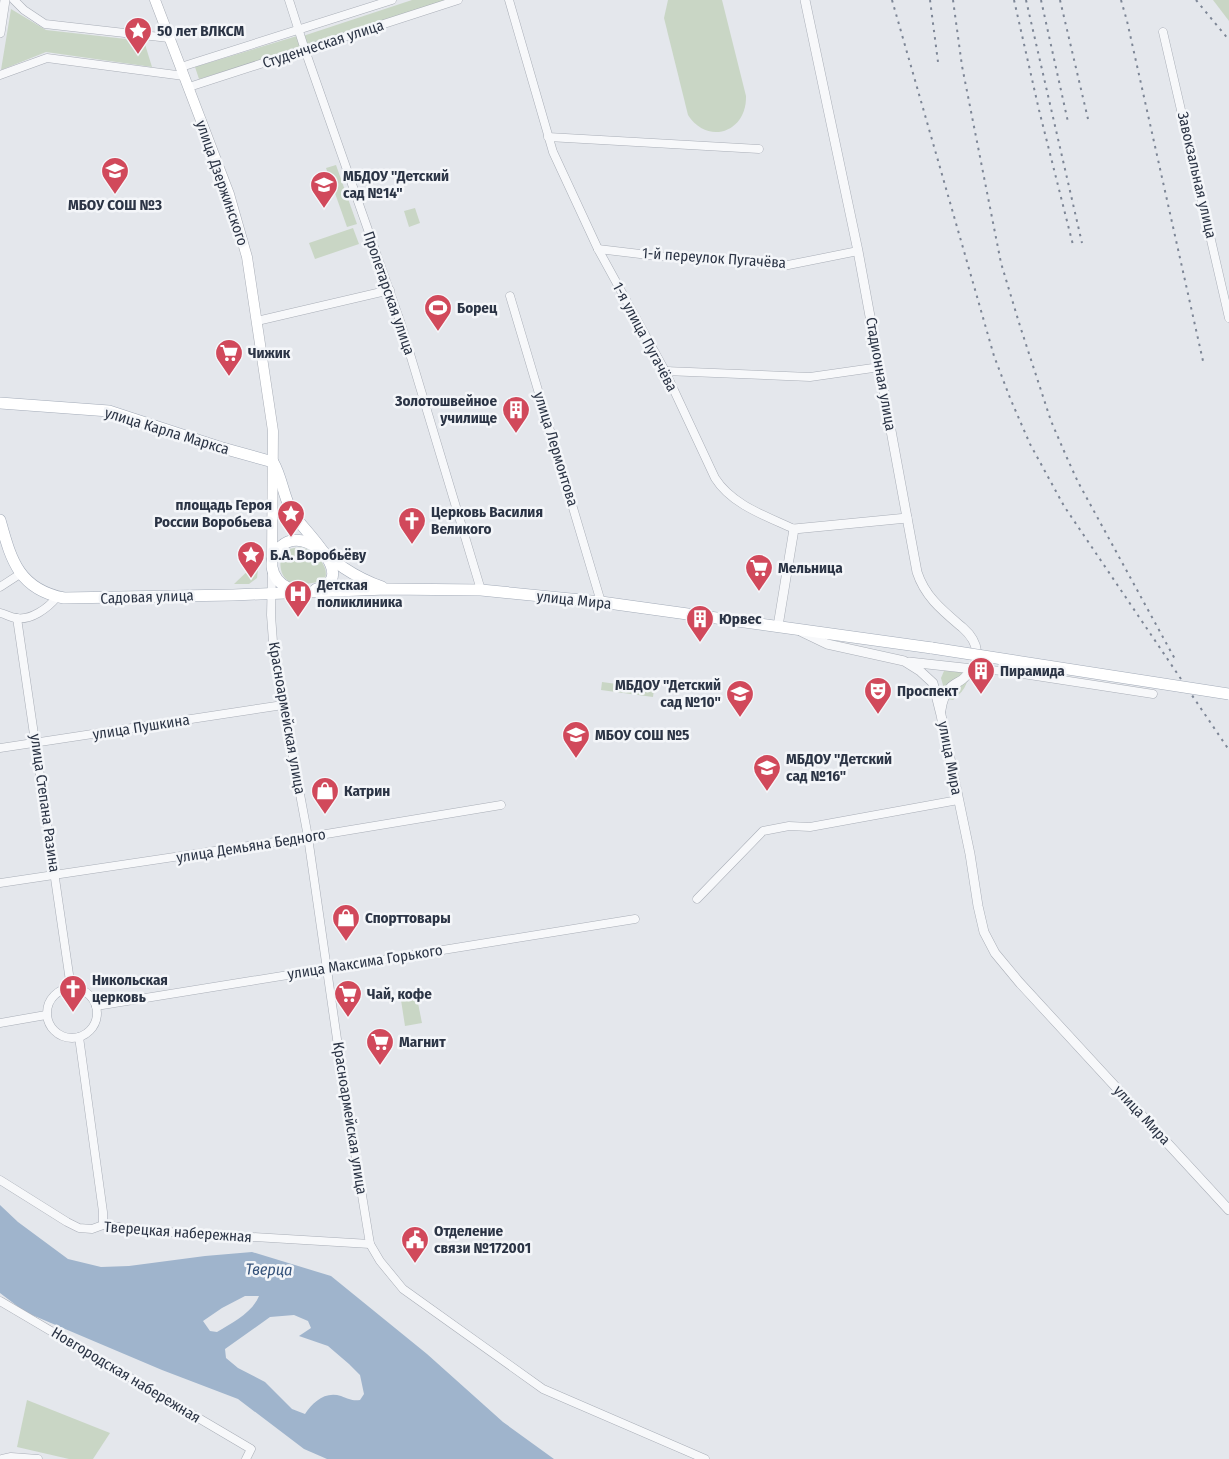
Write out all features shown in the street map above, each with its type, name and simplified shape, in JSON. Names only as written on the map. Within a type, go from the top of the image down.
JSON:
[{"type":"main road","name":"улица Дзержинского","points":[[154,0],[238,219],[247,257],[273,431],[272,563]]},
{"type":"main road","name":"улица Карла Маркса","points":[[0,403],[109,411],[219,447],[273,462]]},
{"type":"main road","points":[[273,462],[291,510],[324,552],[333,566],[334,574],[326,586],[305,591],[290,589],[281,584],[274,575],[272,563],[280,547],[293,541],[306,542],[324,552]]},
{"type":"main road","points":[[0,520],[11,558],[20,574]]},
{"type":"main road","name":"улица Мира","points":[[324,552],[350,572],[368,582],[386,588]]},
{"type":"main road","name":"Садовая улица","points":[[20,574],[34,587],[57,597],[78,599],[305,591]]},
{"type":"main road","name":"улица Мира","points":[[305,591],[386,588],[481,590],[601,602],[795,628]]},
{"type":"main road","points":[[795,628],[1229,694]]},
{"type":"street","points":[[0,33],[5,0]]},
{"type":"street","points":[[14,0],[24,10],[45,24],[169,38]]},
{"type":"street","name":"Пролетарская улица","points":[[289,0],[390,290],[481,590]]},
{"type":"street","name":"Студенческая улица","points":[[182,72],[298,30],[392,0]]},
{"type":"street","name":"Студенческая улица","points":[[188,87],[458,0]]},
{"type":"street","name":"1-я улица Пугачёва","points":[[509,0],[553,152],[598,249],[665,371],[715,478],[723,489],[741,503],[794,529]]},
{"type":"street","name":"Стадионная улица","points":[[805,0],[858,251],[917,572],[924,588],[934,603],[974,640],[977,653],[972,669]]},
{"type":"street","name":"Завокзальная улица","points":[[1163,32],[1229,318]]},
{"type":"street","points":[[0,75],[47,58],[182,72]]},
{"type":"street","points":[[548,137],[759,149]]},
{"type":"street","name":"1-й переулок Пугачёва","points":[[598,249],[657,256],[788,265],[858,251]]},
{"type":"street","points":[[257,321],[390,290]]},
{"type":"street","name":"улица Лермонтова","points":[[510,296],[601,602]]},
{"type":"street","points":[[665,371],[810,377],[880,367]]},
{"type":"street","points":[[778,626],[794,529],[907,518]]},
{"type":"street","name":"Красноармейская улица","points":[[272,563],[271,618],[274,655],[308,837],[340,1067],[370,1244],[380,1261],[403,1289],[543,1389],[705,1459]]},
{"type":"street","points":[[0,587],[20,574]]},
{"type":"street","points":[[0,612],[17,618],[31,616],[50,605],[57,597]]},
{"type":"street","name":"улица Степана Разина","points":[[17,618],[71,988]]},
{"type":"street","name":"улица Мира","points":[[795,628],[827,644],[904,662],[920,671],[933,683],[970,854],[978,906],[987,940],[994,953],[1229,1210]]},
{"type":"street","points":[[904,662],[1004,671],[1153,694]]},
{"type":"street","points":[[933,683],[942,687],[953,685],[964,679],[972,669]]},
{"type":"street","points":[[941,715],[944,698],[953,685]]},
{"type":"street","name":"улица Пушкина","points":[[0,748],[283,705]]},
{"type":"street","points":[[697,899],[763,832],[789,826],[810,827],[958,800]]},
{"type":"street","name":"улица Демьяна Бедного","points":[[0,883],[308,837],[501,804]]},
{"type":"street","name":"улица Максима Горького","points":[[96,1006],[635,919]]},
{"type":"street","points":[[77,988],[89,994],[96,1006],[97,1012],[94,1025],[79,1037],[64,1037],[58,1034],[48,1023],[47,1008],[52,996],[58,992],[77,988]]},
{"type":"street","points":[[0,1023],[46,1015]]},
{"type":"street","points":[[79,1037],[103,1212],[103,1225]]},
{"type":"street","name":"Тверецкая набережная","points":[[0,1180],[79,1228],[92,1228],[103,1225],[152,1231],[370,1244]]},
{"type":"street","name":"Новгородская набережная","points":[[0,1301],[251,1449],[246,1459]]},
{"type":"street","points":[[1,1459],[38,1459]]},
{"type":"green space","points":[[412,0],[451,0],[306,47],[303,36]]},
{"type":"green space","points":[[668,0],[722,0],[746,96],[745,108],[740,119],[725,131],[715,132],[706,130],[696,125],[688,115],[664,18]]},
{"type":"green space","points":[[1213,0],[1229,0],[1229,21]]},
{"type":"green space","points":[[11,9],[46,30],[144,41],[152,67],[46,52],[1,70]]},
{"type":"green space","points":[[297,36],[301,48],[199,79],[195,67]]},
{"type":"green space","points":[[336,165],[357,224],[347,227],[326,168]]},
{"type":"green space","points":[[415,208],[420,223],[409,227],[404,211]]},
{"type":"green space","points":[[353,228],[359,244],[315,259],[309,243]]},
{"type":"green space","points":[[300,547],[310,551],[323,564],[326,574],[325,579],[309,584],[301,584],[287,580],[283,575],[281,557],[289,549]]},
{"type":"green space","points":[[259,560],[257,578],[249,584],[234,584]]},
{"type":"green space","points":[[944,671],[968,672],[964,688],[953,700],[948,699],[946,696],[941,678]]},
{"type":"green space","points":[[602,682],[654,689],[653,697],[601,690]]},
{"type":"green space","points":[[417,998],[422,1023],[405,1026],[401,1000]]},
{"type":"green space","points":[[27,1400],[110,1433],[93,1459],[69,1459],[17,1447]]},
{"type":"water","name":"Тверца","points":[[0,1205],[18,1222],[68,1259],[101,1267],[129,1266],[252,1252],[331,1276],[427,1354],[503,1422],[554,1459],[327,1459],[304,1449],[238,1399],[162,1370],[25,1312],[0,1293]],"holes":[[[245,1296],[259,1296],[252,1308],[241,1317],[217,1332],[210,1331],[203,1321]],[[294,1315],[308,1321],[311,1328],[299,1336],[328,1346],[360,1375],[364,1394],[360,1400],[335,1395],[325,1396],[312,1405],[305,1414],[292,1409],[265,1382],[238,1368],[226,1358],[225,1349],[270,1317]]]},
{"type":"railway","points":[[892,0],[994,356],[1030,444],[1064,506],[1229,750]]},
{"type":"railway","points":[[930,0],[938,62]]},
{"type":"railway","points":[[953,0],[962,66],[1001,263],[1051,421],[1078,482],[1176,661]]},
{"type":"railway","points":[[1014,0],[1073,245]]},
{"type":"railway","points":[[1026,0],[1082,243]]},
{"type":"railway","points":[[1041,0],[1068,122]]},
{"type":"railway","points":[[1060,0],[1088,119]]},
{"type":"railway","points":[[1121,0],[1203,361]]},
{"type":"railway","points":[[1196,0],[1229,40]]},
{"type":"place","name":"50 лет ВЛКСМ","points":[[138,55]]},
{"type":"place","name":"МБОУ СОШ №3","points":[[115,195]]},
{"type":"place","name":"МБДОУ \"Детский сад №14\"","points":[[324,209]]},
{"type":"place","name":"Борец","points":[[438,332]]},
{"type":"place","name":"Чижик","points":[[229,377]]},
{"type":"place","name":"Золотошвейное училище","points":[[516,434]]},
{"type":"place","name":"площадь Героя России Воробьева","points":[[291,538]]},
{"type":"place","name":"Церковь Василия Великого","points":[[412,545]]},
{"type":"place","name":"Б.А. Воробьёву","points":[[251,579]]},
{"type":"place","name":"Мельница","points":[[759,592]]},
{"type":"place","name":"Детская поликлиника","points":[[298,618]]},
{"type":"place","name":"Юрвес","points":[[700,643]]},
{"type":"place","name":"Пирамида","points":[[981,695]]},
{"type":"place","name":"Проспект","points":[[878,715]]},
{"type":"place","name":"МБДОУ \"Детский сад №10\"","points":[[740,718]]},
{"type":"place","name":"МБОУ СОШ №5","points":[[576,759]]},
{"type":"place","name":"МБДОУ \"Детский сад №16\"","points":[[767,792]]},
{"type":"place","name":"Катрин","points":[[325,815]]},
{"type":"place","name":"Спорттовары","points":[[346,942]]},
{"type":"place","name":"Никольская церковь","points":[[73,1013]]},
{"type":"place","name":"Чай, кофе","points":[[348,1018]]},
{"type":"place","name":"Магнит","points":[[380,1066]]},
{"type":"place","name":"Отделение связи №172001","points":[[415,1264]]}]
